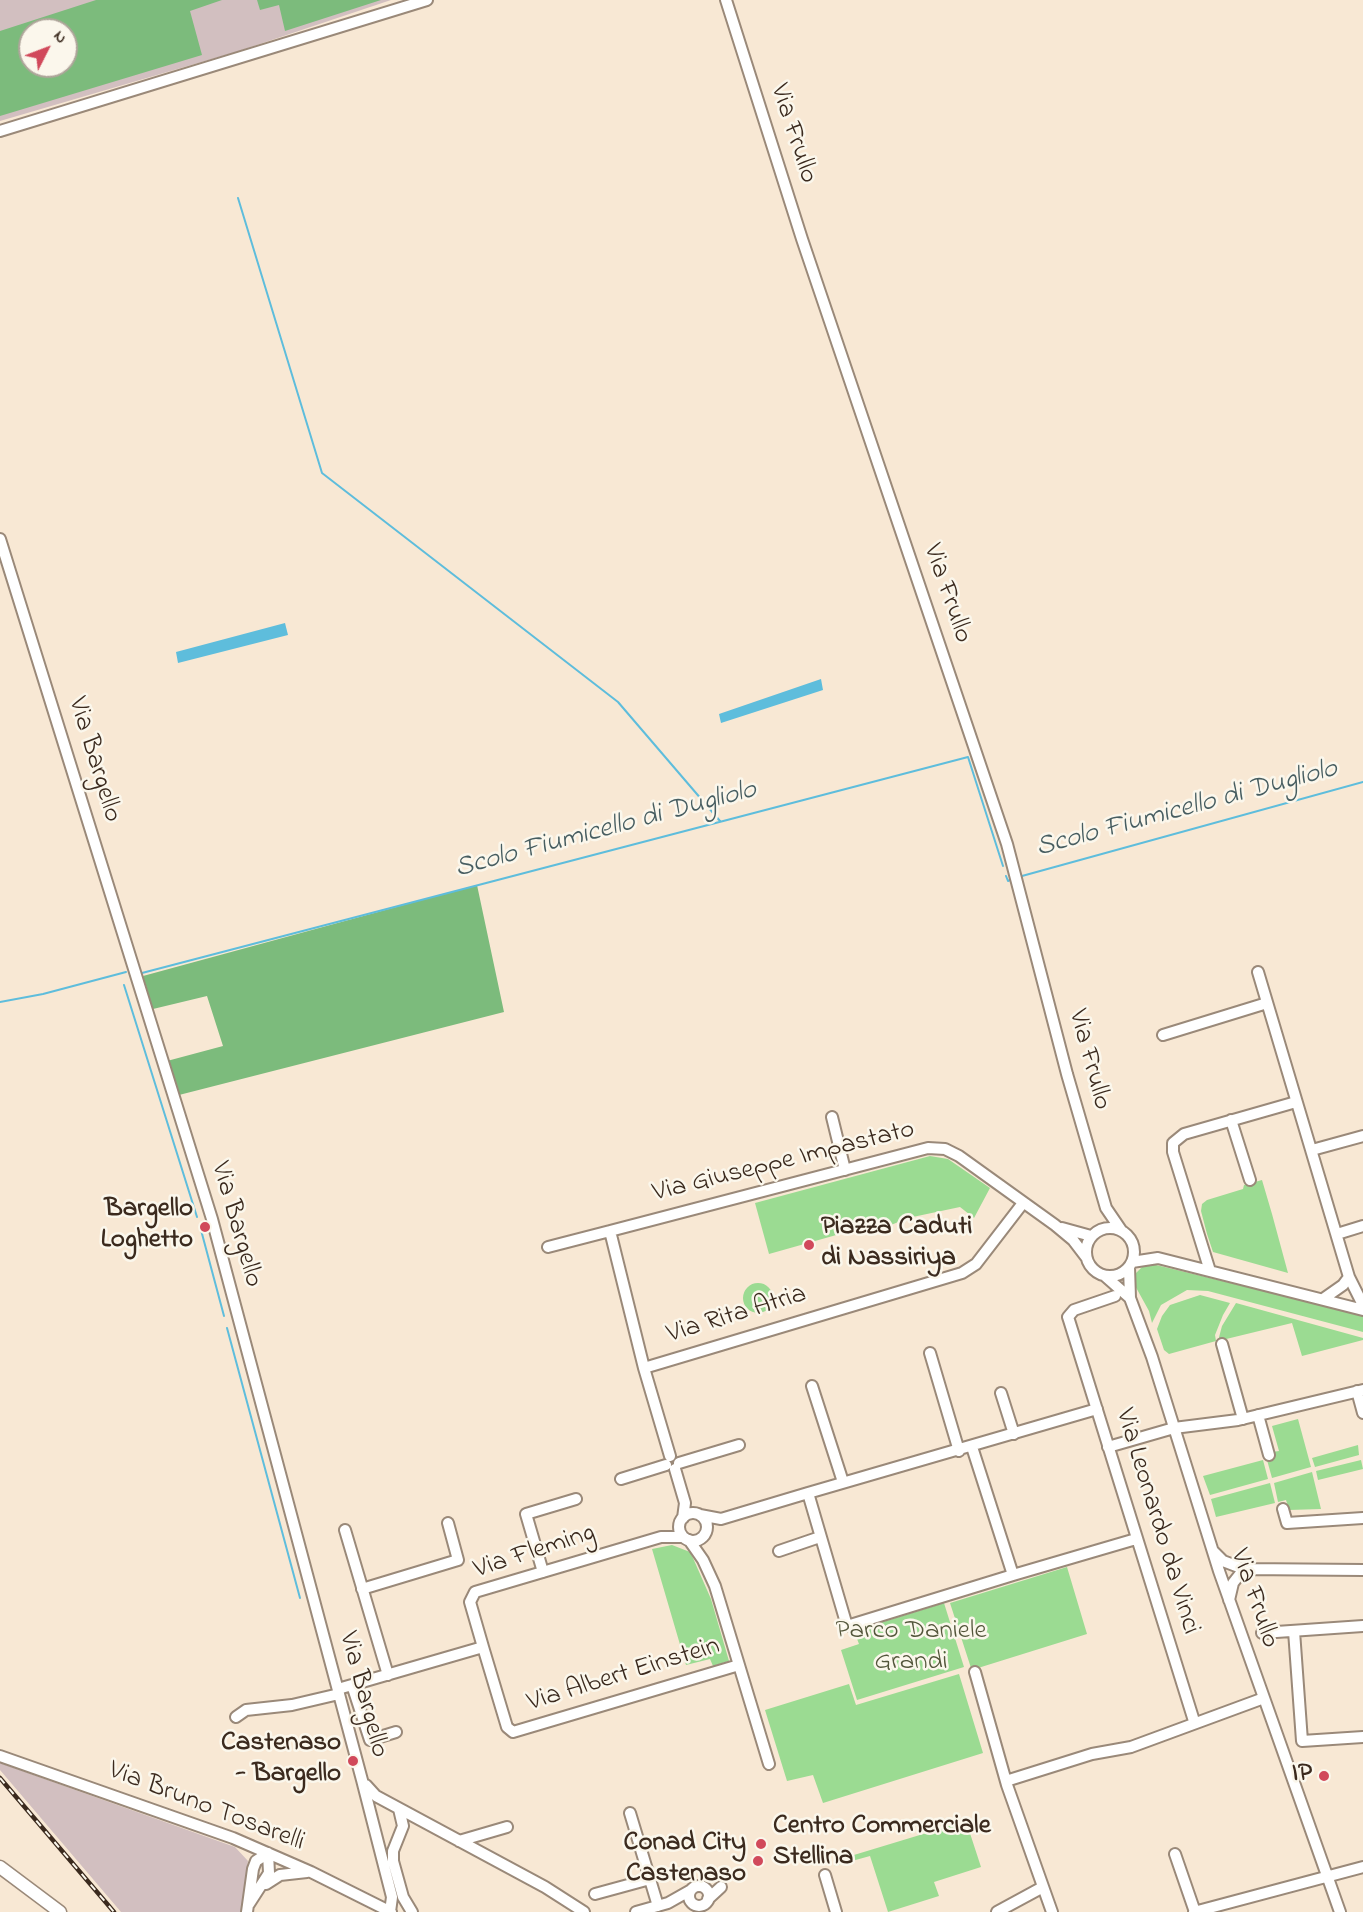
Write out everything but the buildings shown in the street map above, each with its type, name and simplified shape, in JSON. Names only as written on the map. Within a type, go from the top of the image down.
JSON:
[{"type":"main road","points":[[0,1867],[60,1912]]},
{"type":"street","points":[[0,131],[428,0]]},
{"type":"street","name":"Via Frullo","points":[[726,0],[801,239],[1006,844],[1067,1074],[1106,1208],[1121,1230]]},
{"type":"street","name":"Via Bargello","points":[[0,539],[211,1215],[362,1780],[392,1897],[391,1912]]},
{"type":"street","points":[[1258,972],[1337,1234],[1348,1283],[1363,1307]]},
{"type":"street","points":[[1163,1035],[1267,1003]]},
{"type":"street","points":[[1210,1271],[1173,1152],[1173,1143],[1184,1134],[1296,1102]]},
{"type":"street","points":[[832,1117],[845,1170]]},
{"type":"street","points":[[1231,1120],[1250,1180]]},
{"type":"street","points":[[1312,1150],[1363,1136]]},
{"type":"street","name":"Via Giuseppe Impastato","points":[[548,1247],[928,1148],[945,1149],[958,1156],[1055,1225],[1073,1240],[1086,1257]]},
{"type":"street","name":"Via Rita Atria","points":[[644,1368],[962,1273],[980,1259],[1023,1203]]},
{"type":"street","points":[[1106,1208],[1085,1247],[1086,1257],[1094,1271],[1105,1276],[1130,1298]]},
{"type":"street","name":"Via Giuseppe Impastato","points":[[1055,1225],[1077,1234],[1094,1233]]},
{"type":"street","points":[[1337,1234],[1363,1226]]},
{"type":"street","points":[[1094,1233],[1106,1227],[1121,1230],[1132,1241],[1158,1258],[1344,1305],[1363,1307]]},
{"type":"street","points":[[610,1231],[644,1368],[689,1518],[686,1538],[703,1560],[716,1586],[769,1764]]},
{"type":"street","points":[[1130,1298],[1131,1264],[1134,1250],[1132,1241]]},
{"type":"street","points":[[1105,1276],[1116,1276],[1131,1264],[1158,1258]]},
{"type":"street","points":[[1323,1299],[1348,1283]]},
{"type":"street","points":[[1344,1305],[1348,1283]]},
{"type":"street","name":"Via Leonardo da Vinci","points":[[1115,1296],[1074,1310],[1068,1317],[1194,1721]]},
{"type":"street","name":"Via Frullo","points":[[1130,1298],[1142,1324],[1220,1575],[1340,1912]]},
{"type":"street","points":[[1222,1344],[1243,1419]]},
{"type":"street","points":[[930,1353],[959,1451]]},
{"type":"street","points":[[812,1386],[843,1482]]},
{"type":"street","points":[[1108,1447],[1174,1428],[1243,1419],[1360,1391],[1363,1413]]},
{"type":"street","points":[[1001,1393],[1014,1434]]},
{"type":"street","points":[[689,1518],[721,1519],[1097,1409]]},
{"type":"street","points":[[1258,1415],[1269,1455]]},
{"type":"street","points":[[621,1479],[739,1445]]},
{"type":"street","points":[[972,1447],[1013,1575]]},
{"type":"street","points":[[808,1493],[847,1626],[1136,1539]]},
{"type":"street","points":[[543,1572],[526,1514],[576,1499]]},
{"type":"street","points":[[1283,1509],[1287,1523],[1363,1518]]},
{"type":"street","points":[[689,1518],[706,1523],[703,1560]]},
{"type":"street","name":"Via Fleming","points":[[483,1647],[470,1602],[472,1594],[662,1537],[689,1518]]},
{"type":"street","name":"Via Fleming","points":[[662,1537],[698,1540],[721,1519]]},
{"type":"street","points":[[362,1589],[458,1560],[447,1523]]},
{"type":"street","points":[[345,1530],[388,1675]]},
{"type":"street","points":[[779,1551],[820,1537]]},
{"type":"street","points":[[1212,1549],[1223,1561],[1240,1570]]},
{"type":"street","points":[[1220,1575],[1230,1568],[1240,1570],[1363,1570]]},
{"type":"street","points":[[1229,1600],[1233,1583],[1240,1570]]},
{"type":"street","points":[[1262,1633],[1363,1626]]},
{"type":"street","points":[[1294,1631],[1302,1741],[1363,1737]]},
{"type":"street","points":[[236,1717],[246,1710],[292,1705],[483,1647]]},
{"type":"street","name":"Via Albert Einstein","points":[[483,1647],[507,1727],[513,1732],[739,1665]]},
{"type":"street","points":[[975,1672],[1006,1781],[1052,1912]]},
{"type":"street","name":"Via Bargello","points":[[352,1685],[370,1740],[396,1732]]},
{"type":"street","points":[[1006,1781],[1092,1754],[1131,1747],[1194,1721],[1264,1698]]},
{"type":"street","name":"Via Bruno Tosarelli","points":[[0,1756],[233,1838],[311,1872],[391,1912]]},
{"type":"street","points":[[362,1780],[372,1793],[584,1912]]},
{"type":"street","points":[[399,1809],[403,1822],[402,1833]]},
{"type":"street","points":[[630,1813],[650,1879],[663,1904]]},
{"type":"street","points":[[412,1912],[403,1897],[393,1861],[395,1844],[402,1833],[412,1825],[423,1822]]},
{"type":"street","points":[[459,1841],[507,1827]]},
{"type":"street","points":[[233,1838],[248,1854],[253,1869]]},
{"type":"street","points":[[268,1853],[271,1867],[247,1909],[253,1869],[256,1861],[268,1853]]},
{"type":"street","points":[[1175,1854],[1197,1912],[1363,1867]]},
{"type":"street","points":[[259,1890],[280,1875],[311,1872]]},
{"type":"street","points":[[825,1875],[836,1912]]},
{"type":"street","points":[[595,1894],[650,1879]]},
{"type":"street","points":[[636,1912],[663,1904],[696,1886],[708,1891],[702,1906]]},
{"type":"street","points":[[997,1912],[1043,1887]]},
{"type":"street","points":[[691,1890],[689,1896],[702,1906]]},
{"type":"street","points":[[391,1912],[403,1897]]},
{"type":"street","points":[[663,1904],[702,1906]]},
{"type":"shaded area","points":[[0,0],[391,0],[239,51],[0,121]]},
{"type":"shaded area","points":[[0,1763],[235,1847],[248,1861],[241,1912],[121,1912],[0,1770]]},
{"type":"green space","points":[[96,0],[222,0],[190,11],[202,55],[0,116],[0,31],[18,25],[18,78],[78,78],[78,18],[40,18]]},
{"type":"green space","points":[[257,0],[381,0],[285,31],[279,5],[260,10]]},
{"type":"green space","points":[[477,885],[504,1012],[179,1095],[167,1061],[223,1046],[207,996],[153,1009],[143,976]]},
{"type":"green space","points":[[930,1156],[948,1159],[990,1188],[974,1218],[960,1207],[908,1218],[891,1225],[854,1230],[769,1254],[755,1203]]},
{"type":"green space","points":[[1262,1180],[1288,1273],[1213,1252],[1207,1234],[1201,1211],[1202,1204],[1207,1200],[1243,1189],[1244,1185]]},
{"type":"green space","points":[[1152,1264],[1363,1315],[1363,1332],[1208,1291],[1187,1290],[1161,1305],[1152,1323],[1149,1311],[1133,1282],[1136,1273],[1142,1267]]},
{"type":"green space","points":[[758,1283],[769,1287],[773,1298],[769,1309],[758,1313],[747,1309],[743,1298],[747,1287]]},
{"type":"green space","points":[[1200,1295],[1230,1303],[1215,1335],[1216,1341],[1169,1354],[1164,1350],[1157,1329],[1162,1316],[1170,1305]]},
{"type":"green space","points":[[1236,1303],[1363,1338],[1363,1340],[1302,1356],[1292,1323],[1218,1341],[1222,1326]]},
{"type":"green space","points":[[1298,1419],[1311,1467],[1272,1478],[1267,1460],[1274,1457],[1272,1452],[1279,1451],[1272,1426]]},
{"type":"green space","points":[[1358,1445],[1359,1455],[1315,1467],[1312,1458]]},
{"type":"green space","points":[[1263,1460],[1268,1479],[1210,1495],[1203,1476]]},
{"type":"green space","points":[[1361,1460],[1363,1469],[1318,1480],[1316,1471]]},
{"type":"green space","points":[[1312,1472],[1321,1509],[1289,1510],[1286,1500],[1278,1502],[1274,1483]]},
{"type":"green space","points":[[1270,1483],[1275,1503],[1216,1517],[1211,1499]]},
{"type":"green space","points":[[672,1545],[690,1552],[693,1558],[711,1599],[729,1661],[713,1666],[710,1659],[686,1665],[652,1549]]},
{"type":"green space","points":[[1067,1567],[1087,1634],[978,1668],[971,1668],[950,1603]]},
{"type":"green space","name":"Parco Daniele Grandi","points":[[944,1603],[964,1667],[857,1700],[841,1650],[859,1644],[854,1631]]},
{"type":"green space","points":[[959,1674],[983,1753],[823,1803],[813,1775],[787,1781],[765,1710],[849,1684],[856,1705]]},
{"type":"green space","points":[[966,1821],[981,1867],[934,1882],[939,1896],[888,1912],[870,1856],[834,1866],[844,1858]]},
{"type":"water","points":[[285,623],[288,635],[178,663],[176,652]]},
{"type":"water","points":[[821,679],[823,690],[721,723],[719,714]]},
{"type":"waterway","points":[[238,198],[322,473],[618,702],[720,821]]},
{"type":"waterway","name":"Scolo Fiumicello di Dugliolo","points":[[142,973],[968,757],[1003,866]]},
{"type":"waterway","name":"Scolo Fiumicello di Dugliolo","points":[[1022,876],[1363,782]]},
{"type":"waterway","name":"Scolo Fiumicello di Dugliolo","points":[[1006,876],[1008,881],[1010,880]]},
{"type":"waterway","name":"Scolo Fiumicello di Dugliolo","points":[[0,1002],[43,994],[126,972]]},
{"type":"waterway","points":[[124,985],[197,1217]]},
{"type":"waterway","points":[[201,1230],[224,1316]]},
{"type":"waterway","points":[[227,1328],[300,1598]]},
{"type":"railway","points":[[0,1778],[114,1912]]},
{"type":"place","name":"Bargello Loghetto","points":[[205,1227]]},
{"type":"place","name":"Piazza Caduti di Nassiriya","points":[[809,1245]]},
{"type":"place","name":"Castenaso - Bargello","points":[[353,1761]]},
{"type":"place","name":"IP","points":[[1324,1776]]},
{"type":"place","name":"Centro Commerciale Stellina","points":[[761,1844]]},
{"type":"place","name":"Conad City Castenaso","points":[[758,1861]]}]
